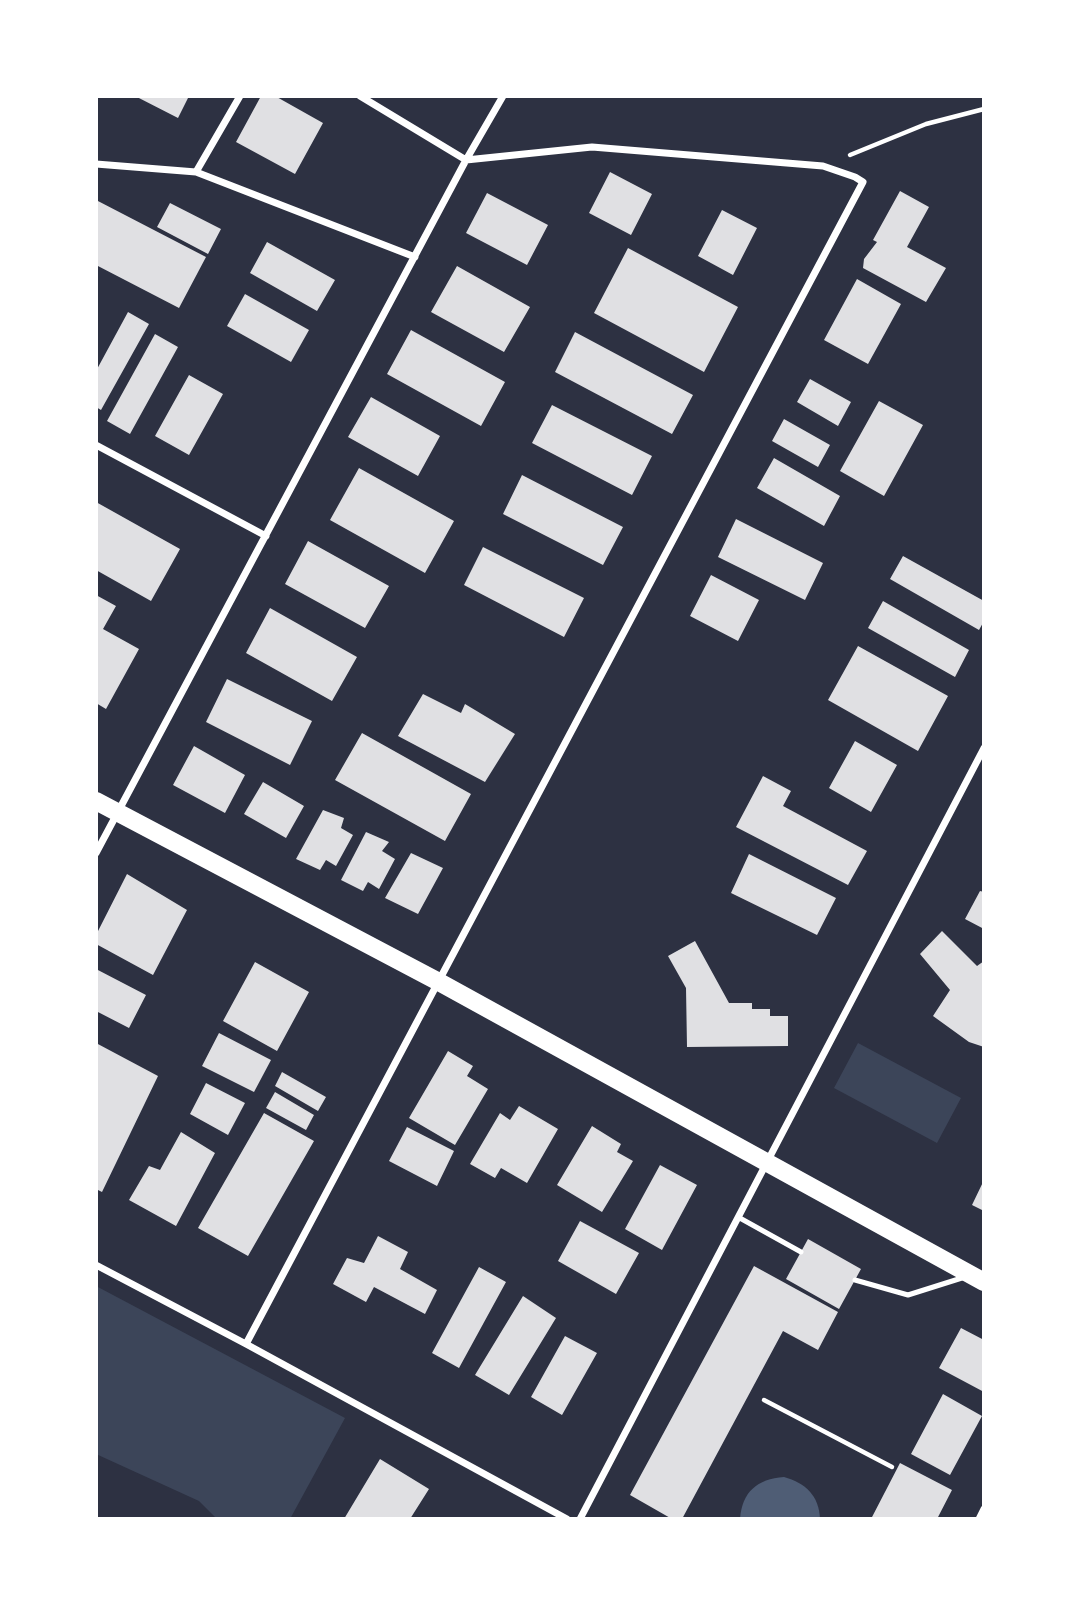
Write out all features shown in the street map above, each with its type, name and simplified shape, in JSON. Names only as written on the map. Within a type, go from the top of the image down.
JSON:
[{"type":"main road","points":[[96,801],[439,982],[978,1279]]},
{"type":"street","points":[[196,172],[240,96]]},
{"type":"street","points":[[246,1344],[863,182],[823,166],[592,147],[466,160],[360,96]]},
{"type":"street","points":[[96,853],[466,160],[503,96]]},
{"type":"street","points":[[96,164],[196,172],[415,257]]},
{"type":"street","points":[[96,445],[266,536]]},
{"type":"street","points":[[580,1519],[984,748]]},
{"type":"street","points":[[96,1265],[567,1519]]},
{"type":"street","points":[[979,1519],[984,1509]]},
{"type":"lane","points":[[738,1217],[801,1252]]},
{"type":"lane","points":[[855,1280],[908,1295],[978,1279]]},
{"type":"path","points":[[823,166],[926,124],[984,109]]},
{"type":"path","points":[[764,1400],[892,1466]]},
{"type":"shaded area","points":[[858,1043],[961,1098],[937,1143],[834,1088]]},
{"type":"shaded area","points":[[96,1286],[345,1418],[290,1519],[217,1519],[199,1501],[96,1454]]},
{"type":"shaded area","points":[[784,1477],[810,1491],[817,1503],[820,1519],[740,1519],[744,1501],[753,1489],[766,1481]]},
{"type":"building","points":[[135,96],[189,96],[178,118]]},
{"type":"building","points":[[261,96],[275,96],[323,123],[295,174],[236,142]]},
{"type":"building","points":[[610,172],[652,194],[631,235],[589,213]]},
{"type":"building","points":[[900,191],[929,207],[907,247],[946,268],[926,302],[863,268],[864,259],[877,242],[873,240]]},
{"type":"building","points":[[487,193],[548,225],[527,265],[466,233]]},
{"type":"building","points":[[96,200],[206,257],[179,308],[96,265]]},
{"type":"building","points":[[170,203],[221,229],[208,254],[157,227]]},
{"type":"building","points":[[722,210],[757,228],[733,275],[698,256]]},
{"type":"building","points":[[267,242],[335,280],[317,311],[250,273]]},
{"type":"building","points":[[628,248],[738,307],[704,372],[594,313]]},
{"type":"building","points":[[457,266],[530,307],[504,352],[431,312]]},
{"type":"building","points":[[857,279],[901,304],[868,364],[824,340]]},
{"type":"building","points":[[245,294],[309,330],[291,362],[227,326]]},
{"type":"building","points":[[128,312],[149,324],[101,410],[96,407],[96,371]]},
{"type":"building","points":[[411,330],[505,382],[481,426],[387,374]]},
{"type":"building","points":[[575,332],[693,395],[672,434],[555,372]]},
{"type":"building","points":[[155,334],[178,347],[130,434],[107,421]]},
{"type":"building","points":[[189,375],[223,394],[189,455],[155,436]]},
{"type":"building","points":[[810,379],[851,402],[838,426],[797,402]]},
{"type":"building","points":[[371,397],[440,436],[418,476],[348,437]]},
{"type":"building","points":[[879,401],[923,425],[884,496],[840,471]]},
{"type":"building","points":[[552,405],[652,456],[632,495],[532,443]]},
{"type":"building","points":[[784,419],[830,445],[818,467],[772,441]]},
{"type":"building","points":[[774,458],[840,496],[824,526],[757,488]]},
{"type":"building","points":[[359,468],[454,521],[425,573],[330,520]]},
{"type":"building","points":[[522,475],[623,527],[603,565],[503,514]]},
{"type":"building","points":[[96,502],[180,549],[151,601],[96,570]]},
{"type":"building","points":[[736,519],[823,563],[805,600],[718,557]]},
{"type":"building","points":[[308,541],[389,586],[365,628],[285,584]]},
{"type":"building","points":[[483,547],[584,598],[564,637],[464,585]]},
{"type":"building","points":[[903,556],[984,601],[984,621],[979,630],[890,579]]},
{"type":"building","points":[[711,575],[759,600],[738,641],[690,616]]},
{"type":"building","points":[[96,595],[116,606],[103,629],[139,649],[106,709],[96,703]]},
{"type":"building","points":[[883,601],[969,650],[955,677],[868,628]]},
{"type":"building","points":[[270,608],[357,657],[332,701],[246,653]]},
{"type":"building","points":[[858,646],[948,696],[918,751],[828,700]]},
{"type":"building","points":[[227,679],[312,721],[290,765],[206,722]]},
{"type":"building","points":[[423,694],[461,713],[465,704],[515,734],[485,782],[398,736]]},
{"type":"building","points":[[362,733],[471,794],[445,841],[335,780]]},
{"type":"building","points":[[855,741],[897,765],[871,812],[829,788]]},
{"type":"building","points":[[194,746],[245,775],[225,813],[173,785]]},
{"type":"building","points":[[763,776],[791,791],[783,806],[867,851],[848,885],[736,827]]},
{"type":"building","points":[[263,782],[304,806],[286,838],[244,814]]},
{"type":"building","points":[[323,810],[344,818],[341,828],[353,835],[336,866],[326,860],[320,870],[296,859]]},
{"type":"building","points":[[366,832],[389,842],[382,851],[395,859],[379,889],[368,882],[363,891],[341,880]]},
{"type":"building","points":[[411,853],[443,868],[418,914],[385,898]]},
{"type":"building","points":[[749,854],[836,898],[817,935],[731,893]]},
{"type":"building","points":[[127,874],[187,910],[153,975],[96,944],[96,935]]},
{"type":"building","points":[[980,891],[984,892],[984,929],[965,919]]},
{"type":"building","points":[[942,931],[977,966],[984,961],[984,1047],[969,1042],[933,1016],[950,990],[920,954]]},
{"type":"building","points":[[695,941],[729,1003],[752,1003],[752,1009],[770,1009],[770,1016],[788,1016],[788,1046],[687,1047],[686,988],[668,956]]},
{"type":"building","points":[[255,962],[309,992],[277,1051],[223,1021]]},
{"type":"building","points":[[96,969],[146,995],[129,1028],[96,1011]]},
{"type":"building","points":[[219,1033],[271,1060],[254,1092],[202,1066]]},
{"type":"building","points":[[96,1043],[158,1076],[102,1192],[96,1189]]},
{"type":"building","points":[[448,1051],[473,1066],[467,1076],[488,1089],[455,1145],[409,1118]]},
{"type":"building","points":[[282,1072],[326,1097],[318,1111],[275,1086]]},
{"type":"building","points":[[206,1083],[245,1103],[228,1135],[190,1114]]},
{"type":"building","points":[[275,1092],[314,1115],[306,1130],[266,1108]]},
{"type":"building","points":[[519,1106],[558,1129],[527,1183],[501,1168],[495,1178],[470,1164],[500,1113],[510,1120]]},
{"type":"building","points":[[264,1113],[314,1141],[248,1256],[198,1228]]},
{"type":"building","points":[[592,1126],[621,1144],[617,1152],[633,1161],[602,1212],[557,1185]]},
{"type":"building","points":[[407,1127],[454,1151],[437,1186],[389,1161]]},
{"type":"building","points":[[181,1132],[215,1153],[176,1226],[129,1200],[149,1166],[160,1170]]},
{"type":"building","points":[[660,1165],[697,1185],[662,1250],[625,1229]]},
{"type":"building","points":[[984,1180],[984,1211],[972,1205]]},
{"type":"building","points":[[580,1221],[639,1253],[616,1294],[558,1261]]},
{"type":"building","points":[[378,1236],[408,1252],[400,1269],[437,1290],[425,1314],[374,1287],[366,1302],[333,1284],[347,1258],[364,1263]]},
{"type":"building","points":[[808,1239],[861,1269],[839,1309],[786,1279]]},
{"type":"building","points":[[754,1266],[838,1312],[818,1350],[783,1331],[682,1519],[672,1519],[630,1495]]},
{"type":"building","points":[[479,1267],[506,1282],[459,1368],[432,1353]]},
{"type":"building","points":[[523,1296],[556,1318],[509,1395],[475,1375]]},
{"type":"building","points":[[961,1328],[984,1340],[984,1392],[939,1368]]},
{"type":"building","points":[[565,1336],[597,1353],[562,1415],[531,1397]]},
{"type":"building","points":[[943,1394],[982,1416],[950,1475],[911,1454]]},
{"type":"building","points":[[380,1459],[429,1489],[410,1519],[344,1519]]},
{"type":"building","points":[[900,1463],[952,1490],[937,1519],[871,1519]]}]
